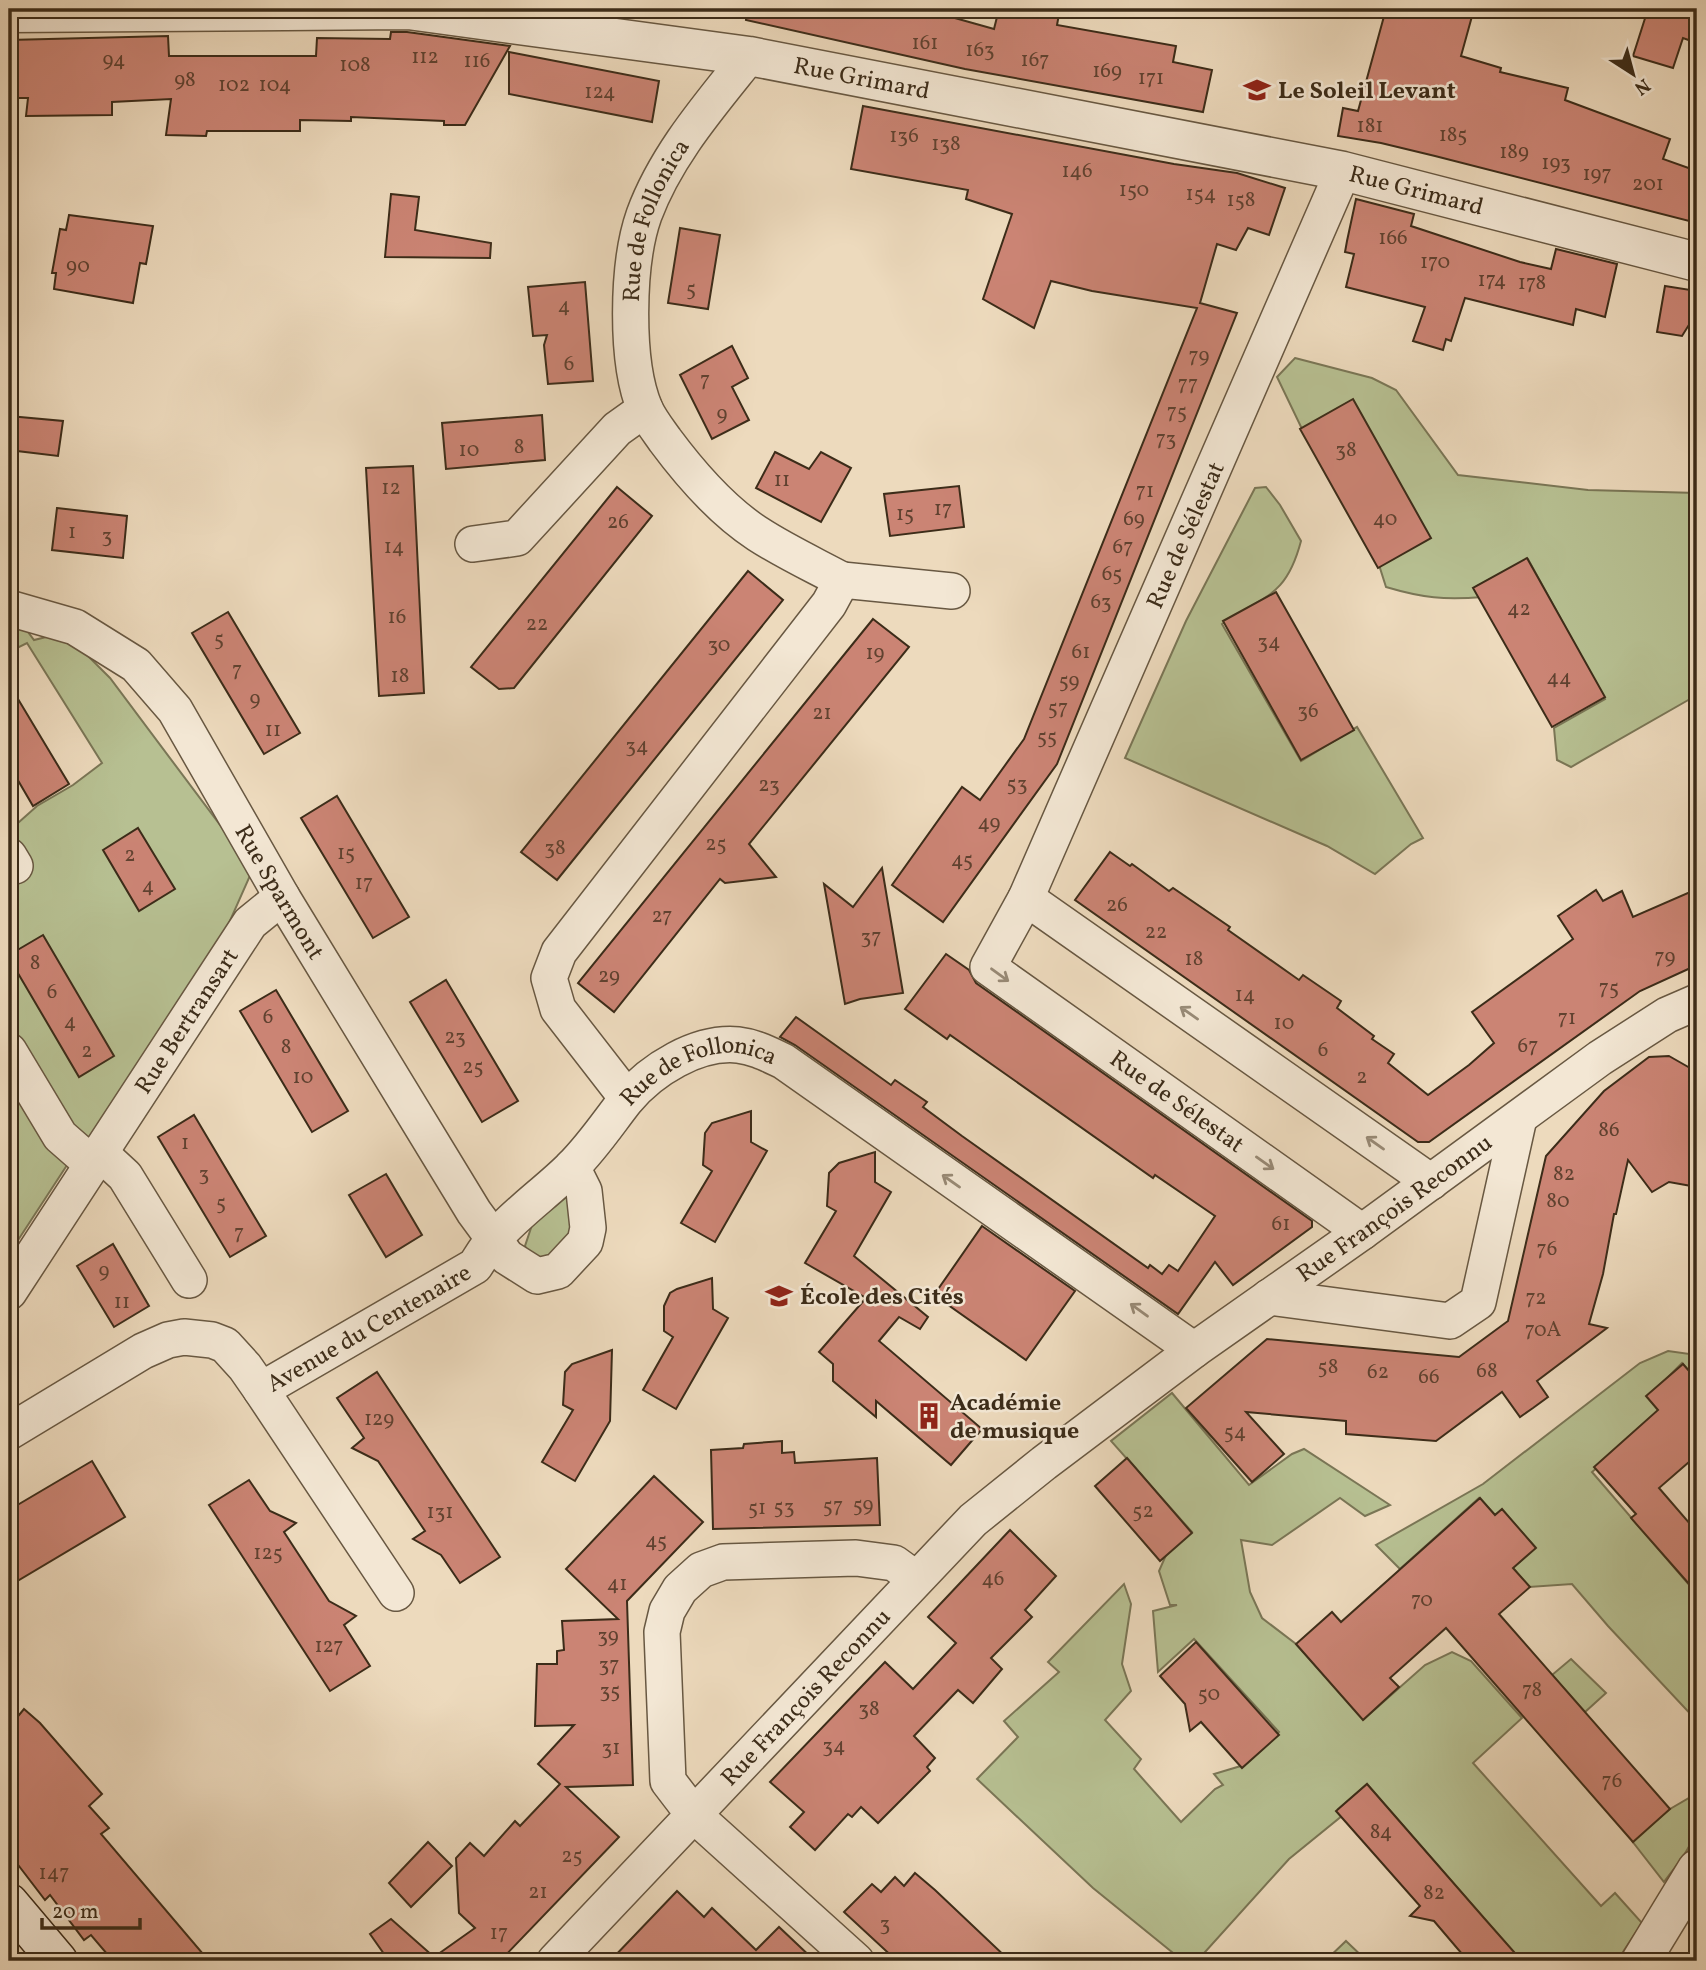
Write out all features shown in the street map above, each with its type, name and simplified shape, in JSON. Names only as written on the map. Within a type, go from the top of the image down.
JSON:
[{"type":"street","name":"Rue Grimard","points":[[9,13],[408,10],[749,56],[1343,171],[1697,262]]},
{"type":"street","name":"Rue de Follonica","points":[[749,56],[691,130],[661,179],[644,216],[635,255],[632,347],[645,409],[683,464],[705,490],[758,534],[842,580],[952,591]]},
{"type":"street","name":"Rue de Sélestat","points":[[1343,171],[1026,898],[988,967],[1362,1232]]},
{"type":"street","points":[[474,544],[517,538],[617,429],[645,409]]},
{"type":"street","name":"Rue de Follonica","points":[[842,580],[829,604],[559,952],[549,978],[558,1009],[627,1098],[650,1076],[679,1058],[723,1045],[761,1050],[783,1061],[1194,1350]]},
{"type":"street","name":"Rue Sparmont","points":[[9,608],[75,627],[136,665],[175,710],[282,897],[467,1201],[494,1239]]},
{"type":"street","name":"Rue Bertransart","points":[[9,1292],[250,923],[282,897]]},
{"type":"street","points":[[1026,898],[1431,1182]]},
{"type":"street","points":[[1682,1009],[1697,1034]]},
{"type":"street","name":"Rue François Reconnu","points":[[555,1961],[973,1520],[1194,1350],[1362,1232],[1600,1058],[1682,1009]]},
{"type":"street","points":[[9,1051],[60,1136],[125,1176],[189,1280]]},
{"type":"street","name":"Avenue du Centenaire","points":[[396,1593],[261,1390],[475,1266],[494,1239],[598,1140],[627,1098]]},
{"type":"street","name":"Rue François Reconnu","points":[[1269,1297],[1450,1321],[1478,1302],[1519,1118]]},
{"type":"street","name":"Avenue du Centenaire","points":[[494,1239],[507,1257],[537,1276],[558,1271],[585,1241],[588,1228],[584,1191],[572,1167]]},
{"type":"street","points":[[9,1432],[143,1351],[168,1340],[184,1337],[212,1339],[225,1345],[261,1390]]},
{"type":"street","points":[[856,1961],[694,1815],[667,1781],[662,1632],[667,1611],[680,1589],[701,1570],[723,1562],[856,1558],[894,1563],[916,1579]]},
{"type":"street","points":[[1641,1961],[1697,1869]]},
{"type":"street","points":[[9,1903],[58,1961]]},
{"type":"green space","points":[[1295,358],[1372,378],[1396,390],[1458,475],[1588,490],[1697,493],[1697,695],[1571,767],[1557,760],[1554,728],[1605,699],[1528,559],[1477,586],[1483,597],[1434,597],[1386,587],[1379,565],[1303,431],[1277,377]]},
{"type":"green space","points":[[1266,487],[1301,541],[1295,560],[1288,574],[1272,593],[1222,624],[1301,761],[1357,727],[1423,838],[1411,844],[1375,874],[1327,846],[1125,758],[1186,621],[1255,488]]},
{"type":"green space","points":[[9,625],[25,628],[34,640],[54,635],[77,645],[110,678],[253,869],[185,1022],[69,1162],[9,1254],[9,831],[37,806],[73,785],[102,763],[27,643],[9,652]]},
{"type":"green space","points":[[566,1197],[572,1219],[561,1253],[533,1263],[525,1246],[532,1225]]},
{"type":"green space","points":[[1668,1351],[1697,1355],[1697,1381],[1682,1363],[1648,1397],[1661,1413],[1592,1472],[1697,1594],[1697,1721],[1572,1584],[1529,1587],[1513,1568],[1535,1547],[1502,1510],[1495,1515],[1479,1498],[1400,1569],[1376,1545],[1483,1484],[1640,1363]]},
{"type":"green space","points":[[1172,1393],[1249,1485],[1292,1454],[1304,1449],[1390,1505],[1365,1516],[1340,1498],[1272,1545],[1241,1540],[1250,1592],[1262,1618],[1296,1644],[1364,1719],[1425,1665],[1452,1652],[1471,1661],[1522,1718],[1473,1763],[1601,1906],[1615,1893],[1642,1923],[1617,1961],[1521,1961],[1367,1784],[1338,1809],[1343,1815],[1289,1859],[1205,1952],[1213,1961],[1183,1961],[1093,1888],[977,1779],[1018,1737],[1004,1721],[1059,1672],[1048,1662],[1124,1584],[1131,1604],[1122,1664],[1131,1691],[1105,1720],[1141,1759],[1134,1769],[1181,1822],[1215,1789],[1223,1785],[1214,1774],[1244,1765],[1279,1732],[1194,1639],[1158,1672],[1153,1611],[1177,1605],[1170,1605],[1159,1571],[1166,1555],[1192,1532],[1111,1441]]},
{"type":"green space","points":[[1571,1659],[1606,1693],[1585,1712],[1552,1675]]},
{"type":"green space","points":[[1689,1798],[1694,1811],[1694,1833],[1686,1852],[1664,1882],[1632,1841],[1670,1809]]},
{"type":"green space","points":[[1346,1941],[1367,1961],[1325,1961]]},
{"type":"building","points":[[747,9],[938,9],[937,13],[994,29],[999,9],[1060,9],[1057,25],[1176,46],[1173,62],[1212,70],[1203,112],[965,69],[746,20]]},
{"type":"building","points":[[1386,9],[1474,9],[1461,56],[1501,68],[1500,72],[1568,88],[1565,100],[1670,139],[1663,159],[1697,171],[1697,223],[1435,156],[1338,136],[1343,108],[1358,111]]},
{"type":"building","points":[[1648,9],[1697,9],[1697,43],[1683,38],[1673,68],[1633,56]]},
{"type":"building","points":[[391,32],[510,46],[465,125],[444,125],[444,121],[351,117],[351,121],[300,120],[300,131],[207,131],[206,136],[166,135],[171,99],[112,102],[112,115],[26,116],[28,98],[9,98],[9,40],[168,36],[169,56],[316,56],[317,38],[390,39]]},
{"type":"building","points":[[509,52],[659,81],[652,122],[509,94]]},
{"type":"building","points":[[863,106],[1174,164],[1237,173],[1285,188],[1269,235],[1248,228],[1236,250],[1217,244],[1200,303],[1237,313],[1057,764],[943,922],[892,885],[962,787],[980,800],[1024,739],[1197,308],[1092,291],[1051,281],[1034,328],[983,299],[1012,214],[966,199],[968,190],[851,169]]},
{"type":"building","points":[[391,194],[419,197],[415,230],[491,243],[490,258],[385,257]]},
{"type":"building","points":[[1356,199],[1414,214],[1411,226],[1520,262],[1551,269],[1556,249],[1617,264],[1605,317],[1576,309],[1573,325],[1465,298],[1451,341],[1446,339],[1443,350],[1413,341],[1425,307],[1346,287],[1354,254],[1345,252]]},
{"type":"building","points":[[69,215],[153,226],[146,264],[140,263],[133,303],[54,289],[56,273],[52,273],[60,229],[66,230]]},
{"type":"building","points":[[680,228],[720,235],[708,309],[668,303]]},
{"type":"building","points":[[585,282],[593,381],[548,384],[544,345],[547,335],[533,336],[528,287]]},
{"type":"building","points":[[1665,286],[1697,291],[1697,312],[1682,336],[1657,332]]},
{"type":"building","points":[[732,346],[748,378],[732,387],[749,420],[712,439],[680,375]]},
{"type":"building","points":[[1353,399],[1431,538],[1378,568],[1300,429]]},
{"type":"building","points":[[542,415],[545,460],[446,469],[442,423]]},
{"type":"building","points":[[9,416],[63,421],[58,456],[9,450]]},
{"type":"building","points":[[775,452],[809,469],[821,452],[851,468],[821,522],[756,488]]},
{"type":"building","points":[[413,466],[424,693],[379,696],[366,468]]},
{"type":"building","points":[[959,486],[964,527],[890,536],[884,494]]},
{"type":"building","points":[[617,487],[652,516],[514,688],[499,689],[471,667]]},
{"type":"building","points":[[57,508],[127,516],[123,558],[52,550]]},
{"type":"building","points":[[1527,558],[1605,697],[1552,727],[1473,588]]},
{"type":"building","points":[[748,571],[783,600],[557,880],[521,852]]},
{"type":"building","points":[[1276,592],[1354,730],[1301,760],[1223,621]]},
{"type":"building","points":[[228,612],[300,733],[264,754],[192,633]]},
{"type":"building","points":[[873,619],[909,647],[749,844],[776,877],[725,883],[720,879],[614,1012],[578,983]]},
{"type":"building","points":[[9,684],[69,784],[33,806],[9,765]]},
{"type":"building","points":[[337,796],[409,917],[373,938],[301,818]]},
{"type":"building","points":[[138,828],[175,889],[139,911],[103,850]]},
{"type":"building","points":[[1110,852],[1130,866],[1132,864],[1169,891],[1173,888],[1230,927],[1228,930],[1299,980],[1303,975],[1341,1001],[1337,1008],[1374,1036],[1372,1039],[1394,1054],[1388,1063],[1428,1095],[1494,1043],[1472,1012],[1573,939],[1558,916],[1596,890],[1603,901],[1622,891],[1633,917],[1697,889],[1697,965],[1640,991],[1429,1142],[1418,1142],[1075,900]]},
{"type":"building","points":[[882,868],[903,993],[860,999],[845,1004],[824,884],[853,907]]},
{"type":"building","points":[[43,935],[114,1056],[79,1077],[9,958],[9,955]]},
{"type":"building","points":[[946,954],[969,970],[976,983],[1312,1221],[1312,1227],[1233,1285],[1215,1262],[1178,1314],[780,1037],[796,1017],[891,1085],[895,1080],[927,1102],[923,1107],[1148,1268],[1150,1265],[1162,1274],[1169,1265],[1178,1271],[1215,1216],[1155,1175],[1153,1178],[950,1035],[947,1039],[905,1009]]},
{"type":"building","points":[[446,980],[518,1101],[482,1122],[410,1002]]},
{"type":"building","points":[[276,990],[348,1111],[312,1132],[240,1011]]},
{"type":"building","points":[[1669,1056],[1697,1072],[1697,1187],[1669,1182],[1652,1192],[1628,1160],[1589,1324],[1607,1328],[1537,1381],[1548,1397],[1533,1408],[1520,1417],[1502,1392],[1436,1441],[1346,1434],[1346,1421],[1246,1412],[1284,1454],[1252,1482],[1186,1408],[1267,1339],[1459,1357],[1508,1321],[1546,1156],[1604,1091],[1649,1057]]},
{"type":"building","points":[[751,1111],[751,1142],[767,1151],[715,1242],[681,1223],[712,1171],[703,1165],[705,1133],[712,1123]]},
{"type":"building","points":[[194,1115],[266,1236],[230,1257],[158,1137]]},
{"type":"building","points":[[875,1152],[875,1182],[891,1192],[854,1256],[928,1317],[920,1329],[899,1317],[879,1341],[982,1429],[951,1465],[876,1401],[876,1417],[833,1381],[833,1364],[819,1352],[866,1298],[805,1263],[836,1211],[827,1206],[829,1173],[839,1163]]},
{"type":"building","points":[[386,1174],[422,1235],[386,1257],[349,1195]]},
{"type":"building","points":[[982,1226],[1075,1291],[1026,1360],[934,1295]]},
{"type":"building","points":[[113,1244],[149,1306],[114,1327],[77,1266]]},
{"type":"building","points":[[712,1278],[713,1309],[728,1318],[676,1409],[643,1390],[673,1337],[664,1331],[664,1306],[670,1293]]},
{"type":"building","points":[[612,1350],[610,1421],[575,1481],[542,1462],[573,1410],[563,1405],[565,1372],[572,1364]]},
{"type":"building","points":[[1683,1364],[1697,1380],[1697,1455],[1659,1488],[1697,1532],[1697,1593],[1631,1518],[1636,1514],[1594,1467],[1658,1410],[1646,1396]]},
{"type":"building","points":[[377,1372],[500,1557],[460,1583],[441,1555],[413,1539],[425,1531],[378,1461],[352,1448],[364,1438],[337,1398]]},
{"type":"building","points":[[782,1441],[782,1453],[794,1452],[795,1463],[877,1458],[880,1525],[713,1529],[711,1450]]},
{"type":"building","points":[[1127,1458],[1192,1533],[1160,1561],[1095,1486]]},
{"type":"building","points":[[92,1461],[125,1517],[9,1586],[9,1510]]},
{"type":"building","points":[[654,1476],[703,1522],[627,1601],[633,1785],[566,1787],[619,1837],[500,1961],[389,1961],[370,1934],[391,1919],[434,1957],[475,1928],[459,1913],[456,1858],[470,1843],[484,1856],[515,1821],[520,1826],[560,1784],[538,1764],[574,1725],[535,1726],[537,1664],[557,1664],[557,1651],[564,1650],[562,1621],[618,1619],[566,1569]]},
{"type":"building","points":[[249,1480],[270,1511],[296,1523],[284,1532],[329,1601],[356,1616],[344,1625],[370,1666],[330,1691],[209,1505]]},
{"type":"building","points":[[1480,1498],[1495,1515],[1502,1509],[1536,1548],[1513,1568],[1530,1587],[1499,1614],[1670,1809],[1633,1842],[1446,1628],[1390,1678],[1399,1687],[1363,1720],[1296,1644],[1332,1612],[1341,1622]]},
{"type":"building","points":[[1010,1530],[1056,1576],[1025,1610],[1032,1617],[991,1658],[1002,1669],[973,1703],[958,1690],[914,1736],[935,1758],[927,1767],[930,1771],[878,1823],[861,1807],[852,1817],[848,1814],[815,1850],[790,1827],[804,1812],[770,1782],[885,1662],[913,1689],[956,1643],[928,1617]]},
{"type":"building","points":[[1196,1642],[1279,1735],[1242,1768],[1201,1722],[1190,1731],[1185,1704],[1160,1676]]},
{"type":"building","points":[[24,1709],[40,1723],[102,1794],[89,1806],[109,1828],[101,1834],[209,1961],[113,1961],[91,1935],[84,1940],[50,1895],[45,1900],[9,1853],[9,1727]]},
{"type":"building","points":[[1367,1784],[1522,1961],[1468,1961],[1434,1921],[1410,1916],[1420,1906],[1336,1811]]},
{"type":"building","points":[[428,1842],[452,1866],[411,1907],[389,1883]]},
{"type":"building","points":[[915,1873],[1010,1961],[897,1961],[844,1912],[872,1884],[881,1892],[895,1877],[904,1886]]},
{"type":"building","points":[[677,1891],[704,1917],[712,1908],[756,1950],[779,1927],[815,1961],[610,1961]]},
{"type":"place","name":"Le Soleil Levant","points":[[1257,90]]},
{"type":"place","name":"École des Cités","points":[[779,1296]]},
{"type":"place","name":"Académie de musique","points":[[929,1416]]}]
